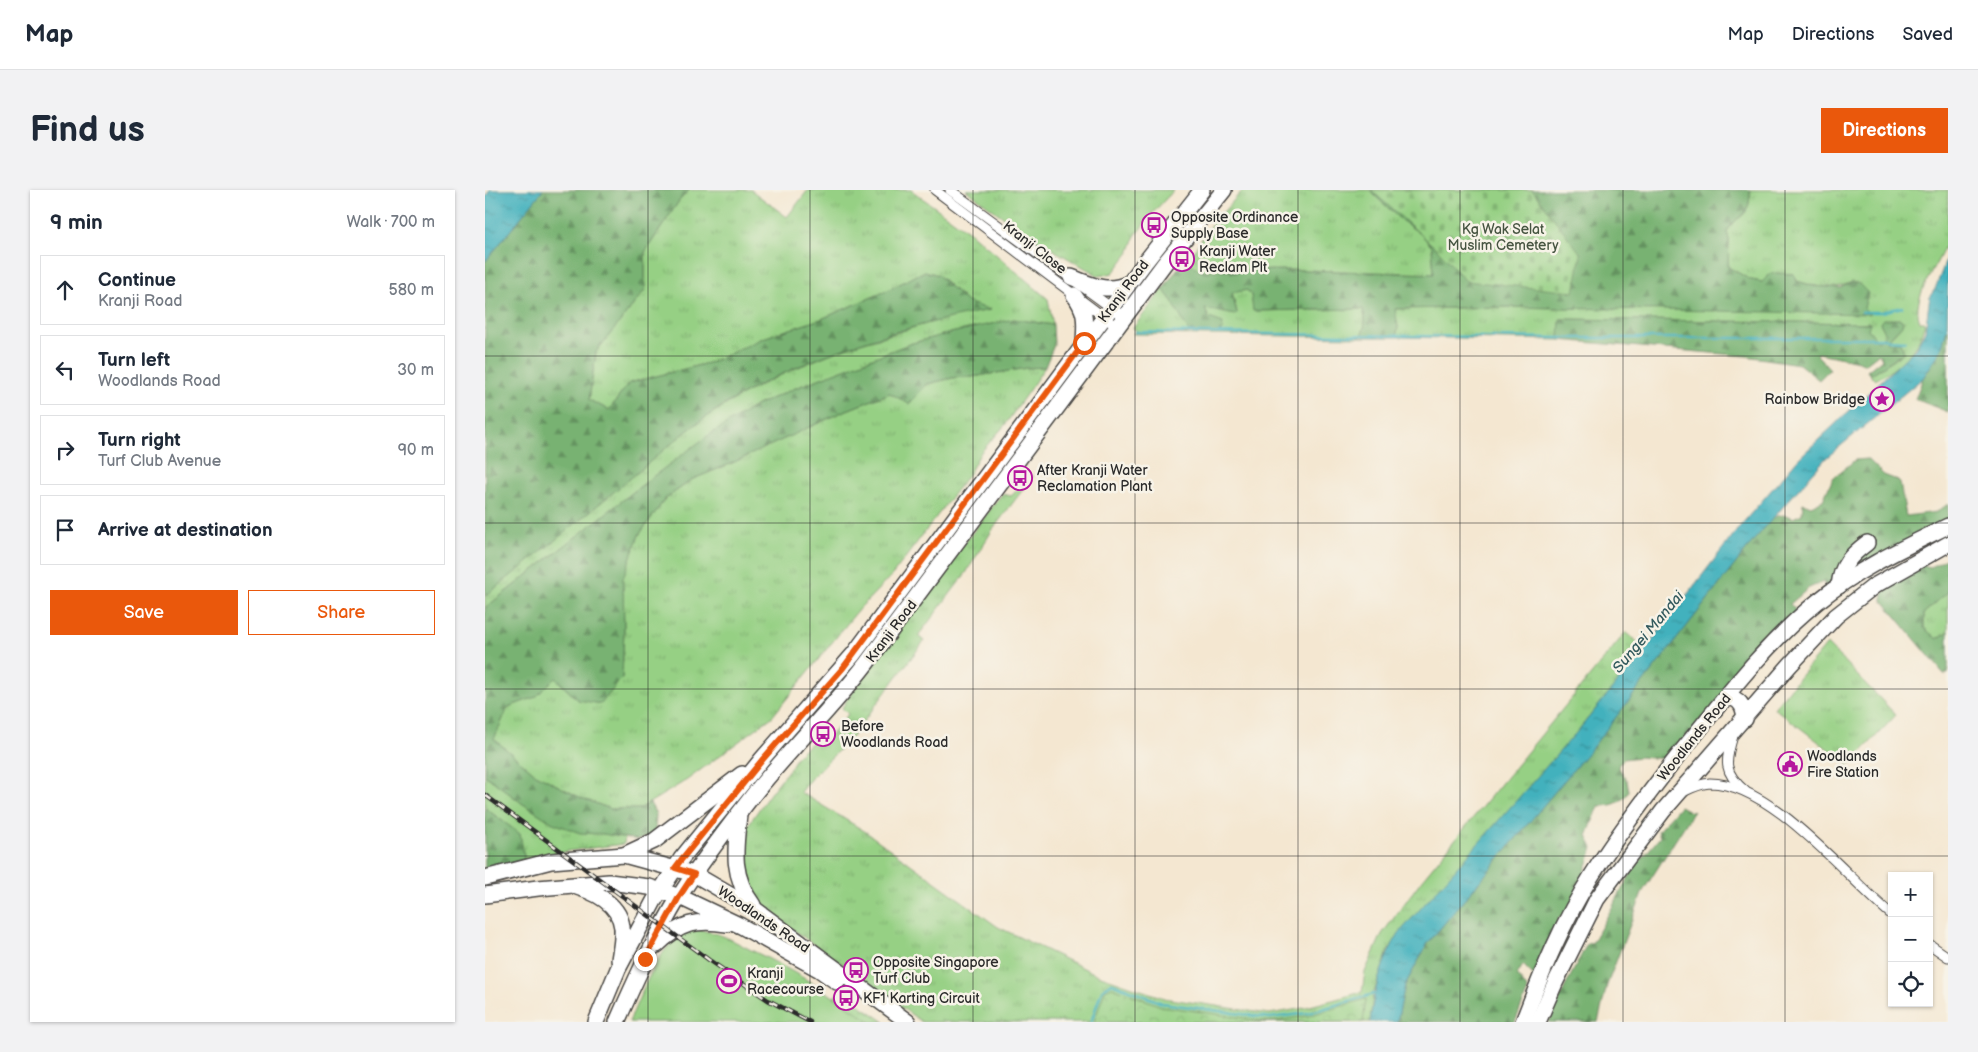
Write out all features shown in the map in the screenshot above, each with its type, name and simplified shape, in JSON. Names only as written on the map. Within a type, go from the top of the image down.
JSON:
[{"type":"main road","name":"Kranji Road","points":[[618,969],[675,868],[763,759],[848,661],[1129,283],[1202,190]]},
{"type":"main road","name":"Kranji Road","points":[[617,1022],[645,959],[679,897],[694,874],[789,753],[839,699],[861,671],[1188,233],[1224,190]]},
{"type":"main road","points":[[1071,277],[1108,289],[1118,288],[1129,283]]},
{"type":"main road","points":[[1073,295],[1082,306],[1085,318],[1084,343]]},
{"type":"main road","name":"Woodlands Road","points":[[1523,1022],[1541,974],[1591,877],[1644,798],[1769,646],[1818,602],[1839,586],[1864,570],[1948,526]]},
{"type":"main road","points":[[1839,586],[1846,562],[1867,543]]},
{"type":"main road","name":"Woodlands Road","points":[[1538,1022],[1555,983],[1597,899],[1663,812],[1790,665],[1836,616],[1880,582],[1948,544]]},
{"type":"main road","points":[[1723,700],[1732,698],[1740,702],[1744,708],[1745,718]]},
{"type":"main road","points":[[624,855],[655,841],[763,759]]},
{"type":"main road","points":[[740,813],[735,854],[737,873],[745,894],[756,910]]},
{"type":"main road","name":"Woodlands Road","points":[[485,878],[551,861],[624,855],[694,874],[756,910],[908,1022]]},
{"type":"main road","name":"Woodlands Road","points":[[485,895],[538,888],[618,882],[649,886],[679,897],[741,926],[820,970],[893,1022]]},
{"type":"main road","points":[[571,886],[600,896],[614,908],[623,935],[618,969],[596,1022]]},
{"type":"main road","points":[[645,959],[671,932],[686,924],[703,921],[741,926]]},
{"type":"street","name":"Kranji Close","points":[[935,190],[1020,252],[1073,295],[1108,312]]},
{"type":"street","name":"Kranji Close","points":[[951,190],[1071,277],[1121,322]]},
{"type":"street","points":[[1734,731],[1727,766],[1733,781],[1801,829],[1888,911]]},
{"type":"street","points":[[1678,795],[1698,785],[1709,783],[1749,794]]},
{"type":"street","points":[[1933,947],[1948,957]]},
{"type":"green space","points":[[543,190],[689,190],[679,201],[645,252],[645,290],[596,352],[589,400],[609,410],[629,383],[712,362],[763,338],[821,319],[884,292],[925,271],[938,275],[967,302],[990,310],[915,327],[839,351],[801,365],[731,401],[683,434],[562,535],[485,596],[485,262]]},
{"type":"green space","points":[[689,190],[751,190],[787,217],[808,190],[911,190],[971,233],[1048,299],[1053,325],[1014,319],[909,344],[793,389],[755,406],[655,475],[485,608],[485,596],[699,421],[747,392],[787,372],[844,348],[946,318],[989,310],[967,302],[938,275],[925,271],[884,292],[821,319],[763,338],[712,362],[629,383],[609,410],[589,400],[596,352],[645,290],[645,252],[679,201]]},
{"type":"green space","points":[[966,190],[1174,190],[1135,236],[1130,251],[1113,273],[1099,276],[1029,236]]},
{"type":"green space","points":[[1243,190],[1369,190],[1401,220],[1421,234],[1432,247],[1434,274],[1303,270],[1199,271],[1188,260],[1208,229]]},
{"type":"green space","points":[[1369,190],[1750,190],[1748,208],[1727,232],[1729,240],[1728,267],[1751,280],[1762,282],[1771,273],[1794,274],[1797,281],[1813,286],[1840,288],[1852,282],[1859,284],[1868,293],[1864,308],[1870,314],[1509,307],[1395,309],[1398,327],[1396,337],[1359,337],[1365,324],[1363,309],[1253,311],[1251,295],[1247,290],[1232,293],[1237,313],[1235,315],[1205,309],[1209,318],[1223,323],[1222,333],[1189,332],[1163,289],[1177,269],[1188,260],[1199,271],[1303,270],[1434,274],[1432,247],[1421,234],[1401,220]]},
{"type":"green space","name":"Kg Wak Selat Muslim Cemetery","points":[[1371,190],[1532,190],[1581,254],[1574,292],[1466,281],[1438,250]]},
{"type":"green space","points":[[1750,190],[1948,190],[1948,236],[1919,301],[1918,312],[1920,322],[1925,322],[1922,332],[1907,357],[1892,370],[1875,380],[1870,375],[1899,356],[1887,341],[1902,325],[1880,323],[1886,334],[1878,341],[1868,329],[1869,323],[1561,319],[1559,340],[1396,337],[1398,327],[1394,309],[1509,307],[1869,313],[1864,308],[1852,282],[1845,285],[1825,287],[1797,281],[1794,274],[1771,273],[1762,282],[1751,280],[1728,267],[1729,240],[1727,232],[1748,208]]},
{"type":"green space","points":[[1163,289],[1172,301],[1209,319],[1205,309],[1237,312],[1232,292],[1248,290],[1251,295],[1254,311],[1363,309],[1364,328],[1359,337],[1133,334],[1136,330],[1133,328]]},
{"type":"green space","points":[[1014,319],[1053,325],[1054,345],[1045,367],[972,377],[957,377],[927,384],[909,404],[890,393],[842,412],[693,479],[665,499],[639,535],[623,578],[622,678],[601,704],[578,700],[555,678],[536,697],[508,707],[494,739],[534,773],[581,798],[611,809],[639,809],[650,803],[656,814],[655,834],[638,840],[603,834],[580,833],[553,823],[523,804],[485,775],[485,608],[655,475],[706,437],[755,406],[793,389],[909,344]]},
{"type":"green space","points":[[1560,319],[1870,323],[1868,329],[1878,341],[1886,334],[1880,323],[1883,319],[1900,319],[1903,321],[1902,325],[1887,341],[1890,343],[1900,342],[1904,352],[1870,375],[1867,371],[1882,359],[1878,354],[1865,364],[1859,361],[1818,353],[1817,355],[1830,369],[1819,380],[1799,364],[1746,356],[1559,340]]},
{"type":"green space","points":[[1947,328],[1948,412],[1915,399],[1923,378],[1941,350]]},
{"type":"green space","points":[[1045,367],[1005,425],[981,452],[968,475],[893,574],[859,609],[772,717],[687,780],[639,809],[611,809],[581,798],[534,773],[494,739],[508,707],[535,697],[555,678],[578,700],[622,678],[624,628],[622,578],[639,535],[665,499],[693,479],[842,412],[890,393],[909,404],[927,384],[957,377],[972,377]]},
{"type":"green space","points":[[1868,459],[1884,475],[1900,483],[1906,516],[1937,512],[1948,504],[1948,522],[1828,591],[1823,582],[1809,588],[1790,604],[1795,609],[1796,616],[1669,759],[1640,757],[1623,759],[1618,766],[1627,781],[1629,791],[1617,803],[1599,806],[1587,836],[1593,848],[1579,889],[1566,915],[1559,918],[1535,977],[1523,965],[1517,975],[1528,990],[1515,1022],[1397,1022],[1405,985],[1428,943],[1595,744],[1754,540],[1775,517],[1781,515],[1793,518],[1802,514],[1803,503],[1811,506],[1823,500],[1833,478],[1855,460]]},
{"type":"green space","points":[[1034,475],[993,529],[966,573],[918,636],[924,641],[851,738],[812,777],[800,792],[866,832],[998,927],[1098,975],[1164,998],[1269,1014],[1299,1009],[1362,992],[1365,972],[1382,934],[1421,881],[1626,632],[1645,649],[1576,733],[1388,951],[1373,995],[1370,1022],[922,1022],[870,985],[859,973],[860,970],[851,964],[849,966],[838,962],[762,907],[746,886],[741,843],[746,828],[771,792],[791,767],[797,756],[817,737],[822,743],[841,724],[848,714],[842,708],[849,696],[1002,494],[1011,496]]},
{"type":"green space","points":[[1948,558],[1948,592],[1924,613],[1924,628],[1937,639],[1948,632],[1948,674],[1944,674],[1882,600],[1885,586],[1921,565],[1931,567]]},
{"type":"green space","points":[[1948,592],[1948,632],[1937,639],[1924,628],[1924,613]]},
{"type":"green space","points":[[1827,644],[1896,715],[1849,765],[1774,708]]},
{"type":"green space","points":[[485,775],[523,804],[603,834],[625,837],[624,844],[568,851],[525,862],[520,834],[485,808]]},
{"type":"green space","points":[[1680,806],[1691,812],[1694,811],[1643,891],[1607,985],[1598,1022],[1549,1022],[1587,944],[1593,942],[1634,868],[1660,837],[1658,831]]},
{"type":"green space","points":[[485,808],[520,834],[525,862],[485,870]]},
{"type":"green space","name":"Kranji Racecourse","points":[[697,930],[725,937],[798,974],[871,1022],[629,1022],[652,971],[668,946],[677,937],[686,932]]},
{"type":"green space","points":[[1112,987],[1161,1006],[1270,1022],[1094,1022],[1105,990]]},
{"type":"green space","points":[[839,991],[885,1022],[855,1022],[830,1003]]},
{"type":"green space","points":[[1366,999],[1363,1022],[1270,1022],[1308,1016]]},
{"type":"water","points":[[490,190],[543,190],[485,262],[485,197]]},
{"type":"water","points":[[1948,255],[1947,328],[1941,350],[1923,378],[1826,458],[1754,540],[1595,744],[1428,943],[1405,985],[1397,1022],[1370,1022],[1380,976],[1388,954],[1399,933],[1576,733],[1645,649],[1741,525],[1799,458],[1915,349],[1925,331],[1930,296],[1935,289]]},
{"type":"waterway","points":[[1862,312],[1882,312],[1902,307]]},
{"type":"waterway","points":[[1135,332],[1557,338],[1885,338],[1905,341]]},
{"type":"waterway","points":[[1091,1022],[1102,990],[1112,983],[1162,1003],[1270,1018],[1308,1013],[1374,994]]},
{"type":"railway","points":[[485,795],[709,960],[768,1000],[810,1022]]},
{"type":"place","name":"Opposite Ordinance Supply Base","points":[[1154,225]]},
{"type":"place","name":"Kranji Water Reclam Plt","points":[[1182,259]]},
{"type":"place","name":"Rainbow Bridge","points":[[1882,399]]},
{"type":"place","name":"After Kranji Water Reclamation Plant","points":[[1020,478]]},
{"type":"place","name":"Before Woodlands Road","points":[[823,734]]},
{"type":"place","name":"Woodlands Fire Station","points":[[1790,764]]},
{"type":"place","name":"Opposite Singapore Turf Club","points":[[856,970]]},
{"type":"place","name":"Kranji Racecourse","points":[[729,981]]},
{"type":"place","name":"KF1 Karting Circuit","points":[[846,998]]},
{"type":"route","points":[[645,959],[679,897],[694,874],[675,868],[763,759],[843,668],[1084,343]]},
{"type":"water label","name":"Sungei Mandai","points":[[1648,632]]}]
